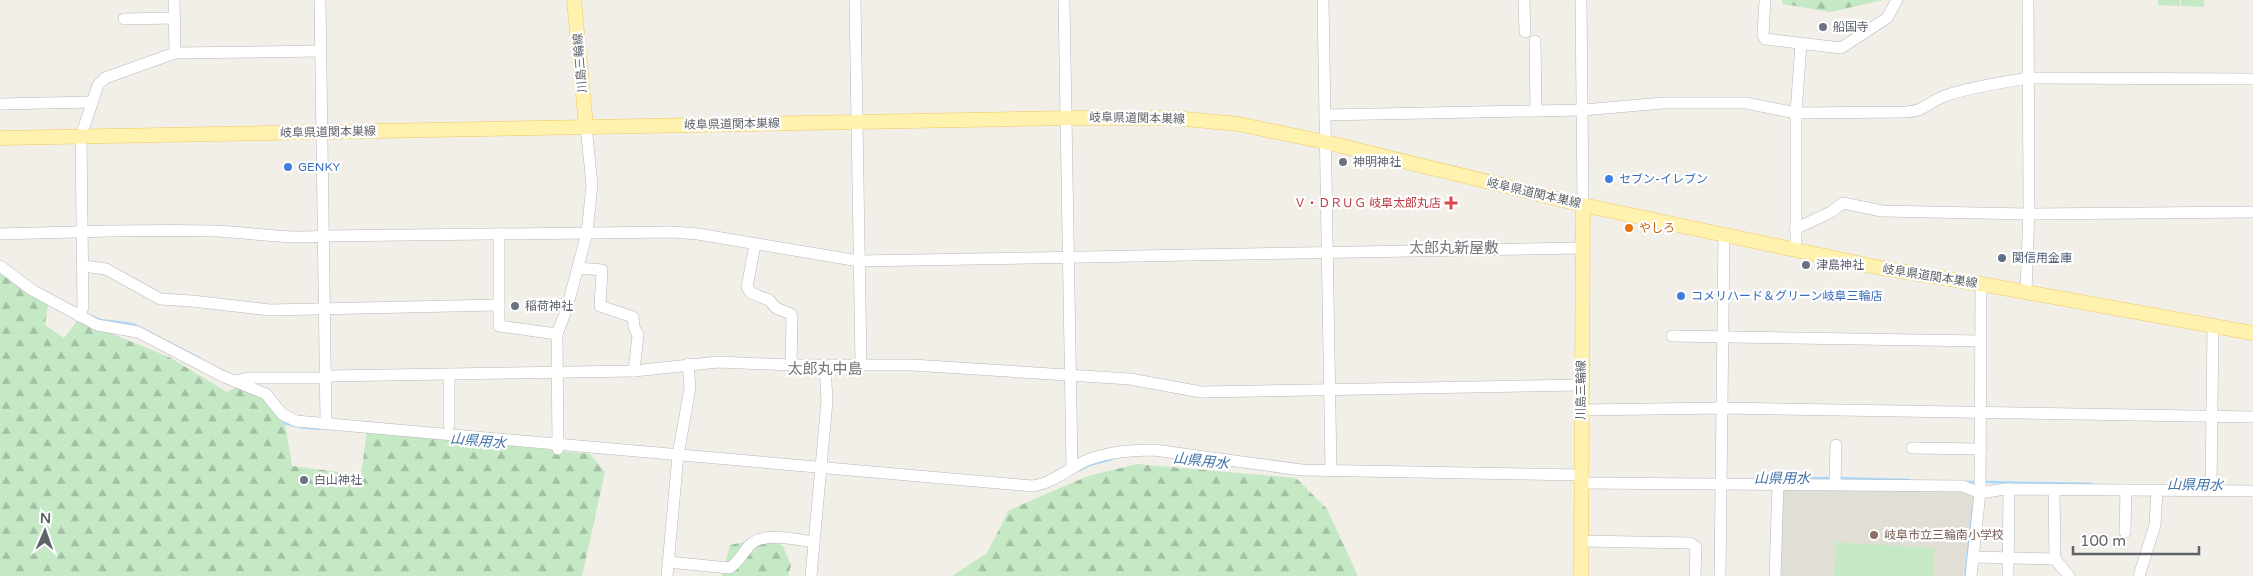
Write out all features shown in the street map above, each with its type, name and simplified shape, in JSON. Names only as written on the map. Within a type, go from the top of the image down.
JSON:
[{"type":"main road","name":"川島三輪線","points":[[574,0],[586,126]]},
{"type":"main road","name":"岐阜県道関本巣線","points":[[0,138],[1065,118],[1214,120],[1325,142],[1583,205],[1881,268],[2253,333]]},
{"type":"main road","name":"川島三輪線","points":[[1581,576],[1583,205]]},
{"type":"street","points":[[174,0],[175,53]]},
{"type":"street","points":[[320,0],[326,424]]},
{"type":"street","points":[[854,0],[861,365]]},
{"type":"street","points":[[1064,0],[1072,468]]},
{"type":"street","points":[[1323,0],[1331,470]]},
{"type":"street","points":[[1524,0],[1525,32]]},
{"type":"street","points":[[1581,0],[1583,205]]},
{"type":"street","points":[[1765,0],[1763,35],[1765,39],[1841,48],[1887,18],[1897,0]]},
{"type":"street","points":[[2026,292],[2028,0]]},
{"type":"street","points":[[124,18],[175,18]]},
{"type":"street","points":[[1535,41],[1536,111]]},
{"type":"street","points":[[1796,250],[1796,113],[1801,44]]},
{"type":"street","points":[[79,316],[83,307],[82,136],[98,85],[105,78],[175,53],[321,51]]},
{"type":"street","points":[[1325,115],[1583,110],[1663,103],[1746,103],[1796,113],[1920,111],[1943,97],[2002,82],[2028,78],[2253,79]]},
{"type":"street","points":[[0,104],[92,102]]},
{"type":"street","points":[[558,447],[557,334],[587,234],[592,185],[586,126]]},
{"type":"street","points":[[1795,229],[1831,212],[1843,204],[1882,211],[2028,214],[2253,212]]},
{"type":"street","points":[[0,234],[139,230],[216,231],[298,239],[323,236],[690,233],[859,261],[1582,248]]},
{"type":"street","points":[[498,234],[499,326],[557,334]]},
{"type":"street","points":[[1720,576],[1723,350],[1721,337],[1724,235]]},
{"type":"street","points":[[755,245],[747,287],[750,293],[769,300],[776,308],[791,314],[790,365]]},
{"type":"street","points":[[0,266],[32,290],[97,325],[138,332],[222,376],[266,394],[288,419],[326,424],[678,459],[1032,486],[1042,485],[1072,468],[1104,456],[1137,450],[1168,452],[1272,467],[1331,470],[1581,479],[1721,480],[1778,484],[1963,486],[1980,493],[2009,489],[2157,490],[2211,487],[2253,491]]},
{"type":"street","points":[[83,266],[106,269],[160,299],[270,310],[499,305]]},
{"type":"street","points":[[578,268],[602,270],[600,306],[633,317],[634,328],[638,335],[634,371]]},
{"type":"street","points":[[1970,576],[1980,493],[1981,284]]},
{"type":"street","points":[[2211,487],[2213,326]]},
{"type":"street","points":[[1672,336],[1981,341]]},
{"type":"street","points":[[235,381],[248,378],[634,371],[718,362],[790,365],[912,365],[1130,379],[1202,392],[1581,385]]},
{"type":"street","points":[[667,576],[678,459],[690,388],[688,364]]},
{"type":"street","points":[[811,576],[827,401],[825,365]]},
{"type":"street","points":[[449,374],[450,424]]},
{"type":"street","points":[[1582,410],[1722,408],[1981,414],[2211,415],[2253,417]]},
{"type":"street","points":[[1836,445],[1836,484]]},
{"type":"street","points":[[1912,448],[1980,449]]},
{"type":"street","points":[[608,456],[678,459]]},
{"type":"street","points":[[1775,576],[1778,484]]},
{"type":"street","points":[[2008,576],[2009,489]]},
{"type":"street","points":[[2054,489],[2055,559],[2069,576]]},
{"type":"street","points":[[2125,532],[2126,490]]},
{"type":"street","points":[[2139,576],[2155,525],[2157,490]]},
{"type":"street","points":[[668,562],[729,568],[734,566],[752,543],[760,539],[772,538],[814,542]]},
{"type":"street","points":[[1581,541],[1690,543],[1696,547],[1695,576]]},
{"type":"street","points":[[1973,557],[2055,559]]},
{"type":"shaded area","name":"岐阜市立三輪南小学校","points":[[1782,485],[1968,489],[1974,494],[1963,576],[1778,576]]},
{"type":"green space","points":[[1782,0],[1883,0],[1830,12],[1783,4]]},
{"type":"green space","points":[[2158,0],[2180,0],[2180,6],[2158,5]]},
{"type":"green space","points":[[2181,0],[2204,0],[2204,7],[2181,6]]},
{"type":"green space","points":[[0,265],[49,298],[45,325],[64,338],[78,320],[169,357],[227,392],[249,381],[274,399],[286,428],[292,466],[361,475],[367,431],[590,454],[605,472],[582,576],[0,576]]},
{"type":"green space","points":[[1137,464],[1296,478],[1327,509],[1358,576],[952,576],[987,553],[1009,510],[1088,476]]},
{"type":"green space","points":[[765,537],[783,546],[791,565],[788,576],[722,576],[730,545]]},
{"type":"green space","points":[[1836,542],[1934,548],[1933,576],[1834,576]]},
{"type":"waterway","name":"山県用水","points":[[93,317],[100,320],[133,324],[201,359]]},
{"type":"waterway","name":"山県用水","points":[[284,423],[295,426]]},
{"type":"waterway","name":"山県用水","points":[[300,427],[319,429]]},
{"type":"waterway","name":"山県用水","points":[[1080,470],[1112,459]]},
{"type":"waterway","name":"山県用水","points":[[1767,479],[1831,478]]},
{"type":"waterway","name":"山県用水","points":[[1839,478],[1909,480]]},
{"type":"waterway","name":"山県用水","points":[[1964,482],[1975,482]]},
{"type":"waterway","name":"山県用水","points":[[1986,482],[2092,484]]},
{"type":"waterway","name":"山県用水","points":[[1965,576],[1973,507]]},
{"type":"place","name":"船国寺","points":[[1823,27]]},
{"type":"place","name":"神明神社","points":[[1343,162]]},
{"type":"place","name":"GENKY","points":[[288,167]]},
{"type":"place","name":"セブン-イレブン","points":[[1609,179]]},
{"type":"place","name":"Ｖ・ＤＲＵＧ 岐阜太郎丸店","points":[[1451,203]]},
{"type":"place","name":"やしろ","points":[[1629,228]]},
{"type":"place","name":"関信用金庫","points":[[2002,258]]},
{"type":"place","name":"津島神社","points":[[1806,265]]},
{"type":"place","name":"コメリハード＆グリーン岐阜三輪店","points":[[1681,296]]},
{"type":"place","name":"稲荷神社","points":[[515,306]]},
{"type":"place","name":"白山神社","points":[[304,480]]},
{"type":"place","name":"岐阜市立三輪南小学校","points":[[1874,535]]},
{"type":"district","name":"太郎丸新屋敷","points":[[1454,248]]},
{"type":"district","name":"太郎丸中島","points":[[825,369]]}]
